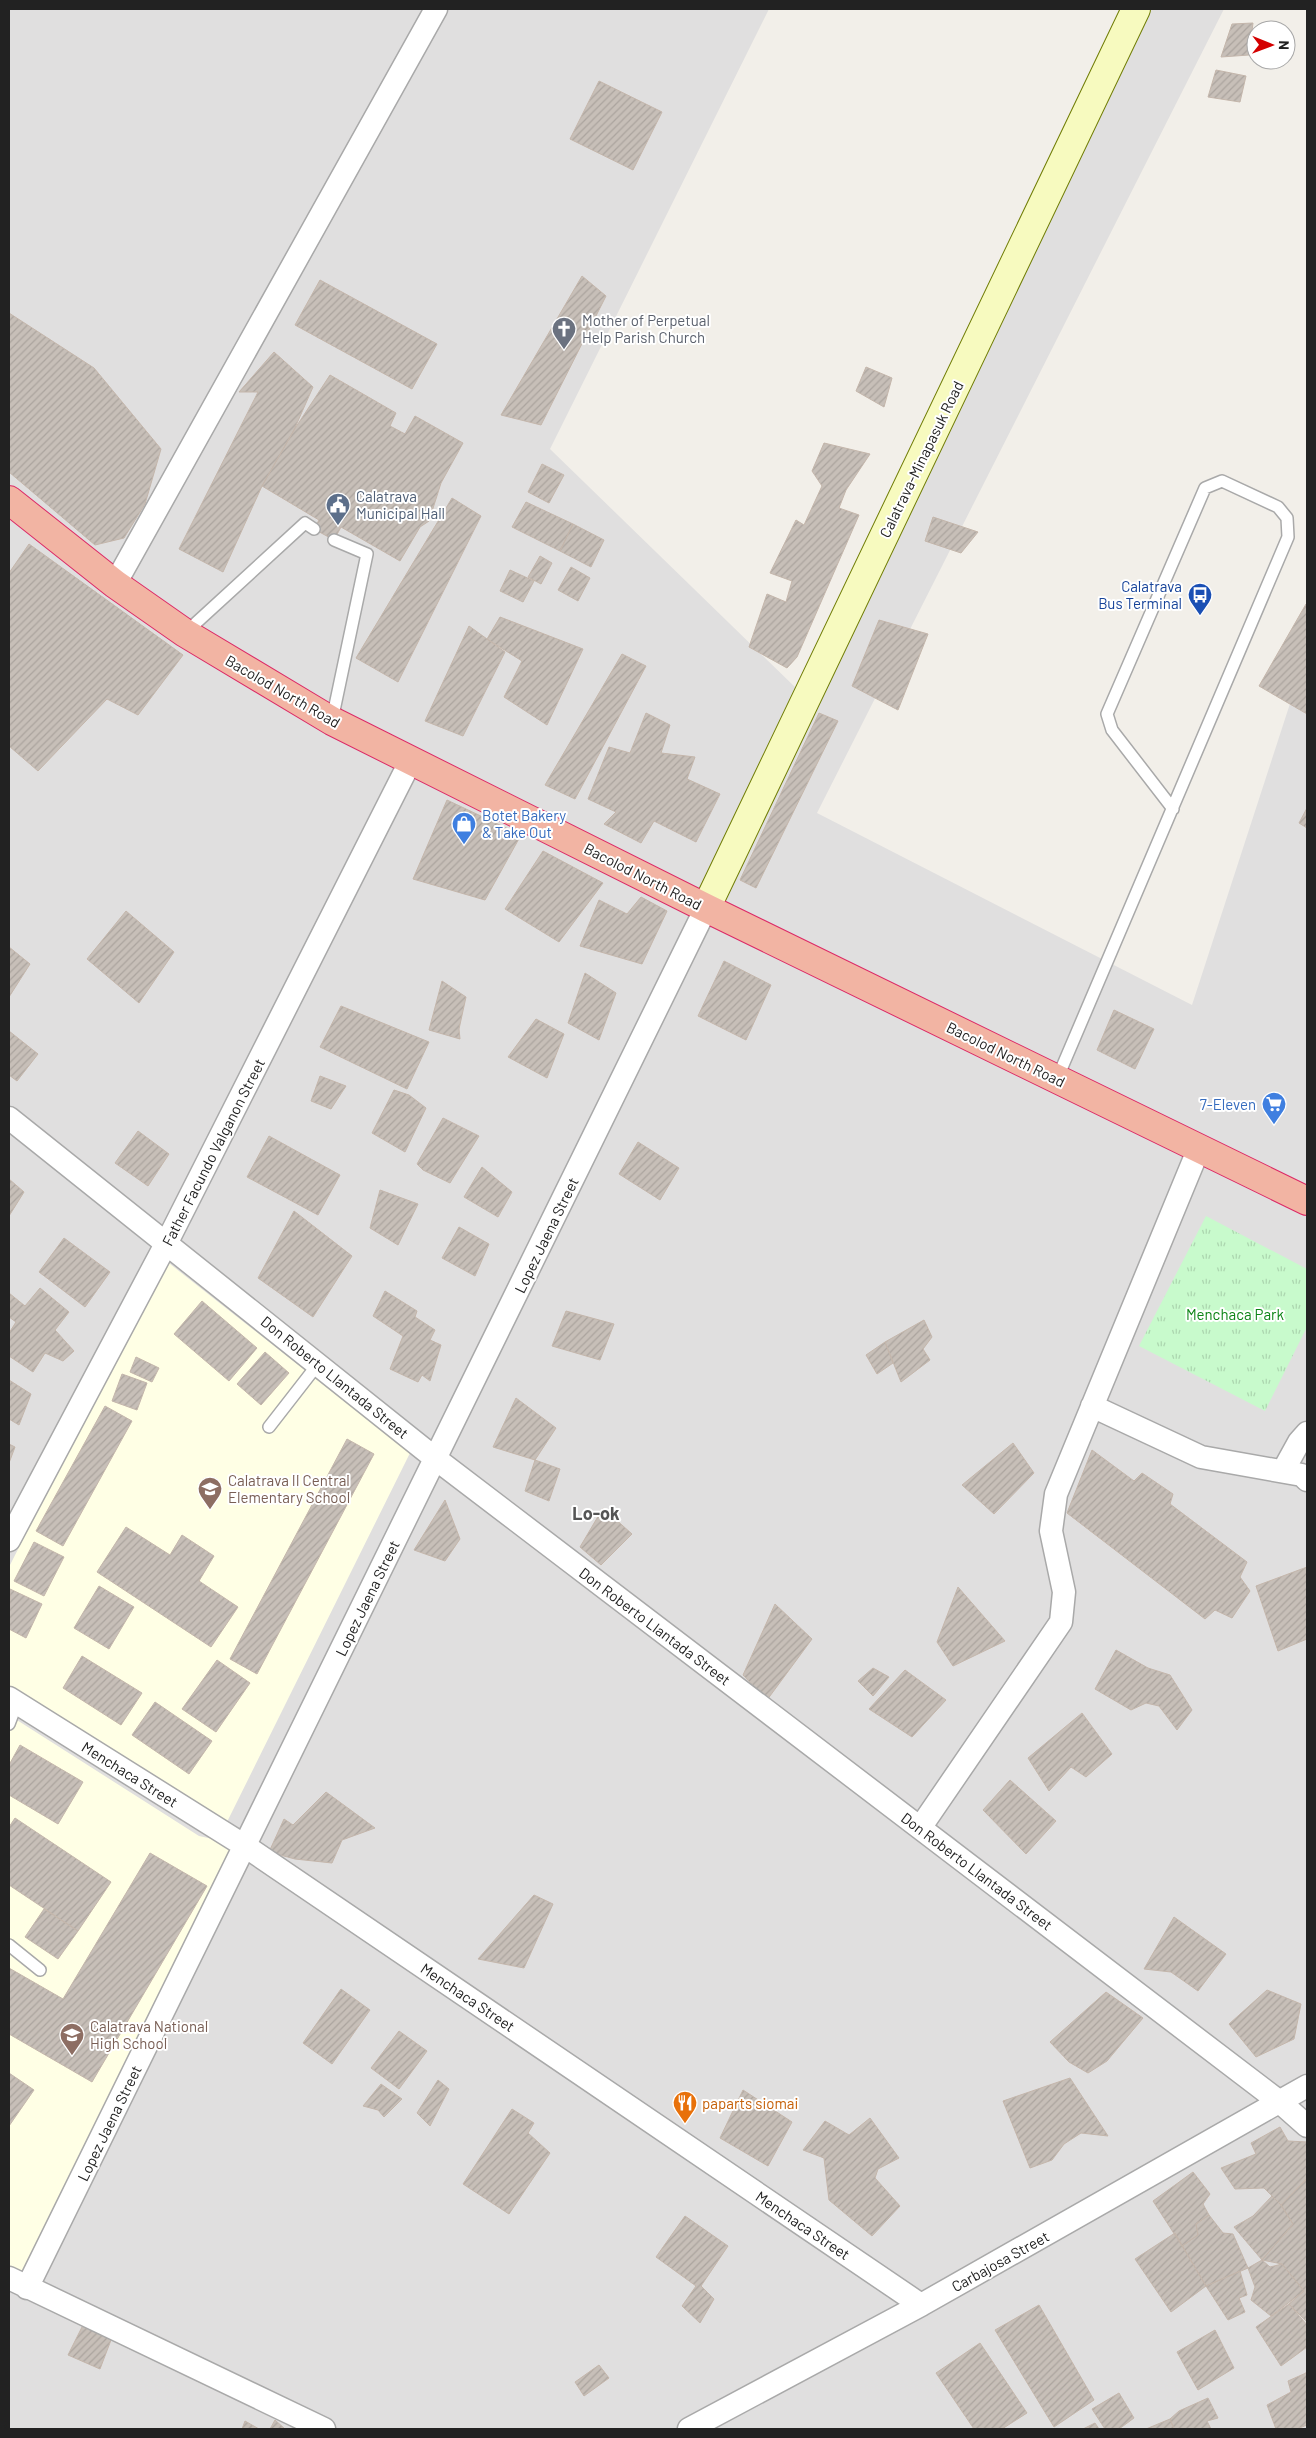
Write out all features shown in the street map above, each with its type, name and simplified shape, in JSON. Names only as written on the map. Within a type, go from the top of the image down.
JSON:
[{"type":"highway","name":"Bacolod North Road","points":[[9,500],[115,584],[185,633],[332,721],[706,908],[1058,1080],[1199,1148],[1305,1194]]},
{"type":"main road","name":"Calatrava-Minapasuk Road","points":[[706,908],[1136,9]]},
{"type":"street","points":[[115,584],[436,9]]},
{"type":"street","name":"Father Facundo Valganon Street","points":[[9,1540],[168,1242],[411,760]]},
{"type":"street","name":"Lopez Jaena Street","points":[[18,2283],[245,1846],[706,908]]},
{"type":"street","name":"Don Roberto Llantada Street","points":[[9,1118],[168,1242],[436,1458],[1281,2102],[1307,2126]]},
{"type":"street","points":[[920,1828],[1061,1622],[1064,1592],[1051,1531],[1056,1494],[1199,1148]]},
{"type":"street","points":[[1092,1406],[1201,1457],[1302,1474],[1307,1480]]},
{"type":"street","points":[[1283,1471],[1299,1442],[1307,1433]]},
{"type":"street","name":"Menchaca Street","points":[[13,1700],[245,1846],[921,2305]]},
{"type":"street","name":"Carbajosa Street","points":[[689,2429],[921,2305],[1307,2086]]},
{"type":"street","points":[[18,2283],[324,2429]]},
{"type":"lane","points":[[1058,1080],[1173,809],[1288,537],[1287,518],[1278,507],[1222,481],[1206,488],[1107,714],[1112,730],[1173,809]]},
{"type":"lane","points":[[185,633],[305,523],[314,529]]},
{"type":"lane","points":[[332,721],[367,554],[334,540]]},
{"type":"lane","points":[[269,1427],[318,1364]]},
{"type":"lane","points":[[9,1724],[13,1700]]},
{"type":"lane","points":[[9,1945],[40,1970]]},
{"type":"shaded area","points":[[9,9],[769,9],[550,449],[797,689],[1152,9],[1224,9],[817,813],[1192,1005],[1298,679],[1307,682],[1307,2429],[9,2429]]},
{"type":"shaded area","name":"Calatrava II Central Elementary School","points":[[165,1260],[410,1453],[227,1822],[9,1689],[9,1567]]},
{"type":"shaded area","name":"Calatrava National High School","points":[[9,1715],[199,1836],[245,1846],[22,2272],[9,2265]]},
{"type":"green space","name":"Menchaca Park","points":[[1206,1216],[1307,1269],[1307,1327],[1265,1411],[1139,1346]]},
{"type":"building","points":[[1246,23],[1246,55],[1221,57],[1232,24]]},
{"type":"building","points":[[1216,70],[1246,76],[1240,102],[1208,97]]},
{"type":"building","points":[[599,81],[662,112],[633,170],[570,139]]},
{"type":"building","points":[[582,276],[606,296],[541,425],[501,415]]},
{"type":"building","points":[[320,280],[437,344],[412,389],[295,325]]},
{"type":"building","points":[[9,313],[94,368],[161,449],[145,504],[124,538],[95,545],[9,472]]},
{"type":"building","points":[[274,352],[313,387],[294,430],[262,486],[223,572],[179,549],[258,392],[239,392]]},
{"type":"building","points":[[866,367],[892,378],[884,407],[856,391]]},
{"type":"building","points":[[330,375],[396,413],[390,426],[405,434],[415,416],[463,443],[441,483],[429,521],[420,527],[400,561],[341,527],[334,540],[314,529],[319,520],[262,486],[294,430]]},
{"type":"building","points":[[824,443],[870,454],[846,490],[839,508],[859,515],[797,657],[787,668],[749,647],[767,594],[786,602],[792,581],[770,573],[796,520],[804,525],[822,486],[812,471]]},
{"type":"building","points":[[542,464],[564,475],[549,503],[528,492]]},
{"type":"building","points":[[452,498],[481,516],[398,682],[356,658]]},
{"type":"building","points":[[526,502],[573,524],[560,551],[512,527]]},
{"type":"building","points":[[933,517],[978,532],[961,553],[925,541]]},
{"type":"building","points":[[573,524],[604,540],[591,567],[560,551]]},
{"type":"building","points":[[29,544],[183,655],[138,715],[107,699],[38,771],[9,746],[9,573]]},
{"type":"building","points":[[540,556],[552,563],[541,584],[528,577]]},
{"type":"building","points":[[571,567],[590,578],[578,601],[558,590]]},
{"type":"building","points":[[510,570],[534,581],[523,602],[500,591]]},
{"type":"building","points":[[1307,605],[1307,714],[1259,686]]},
{"type":"building","points":[[500,617],[583,649],[547,725],[504,697],[522,661],[487,639]]},
{"type":"building","points":[[879,620],[928,634],[898,710],[852,686]]},
{"type":"building","points":[[469,626],[505,652],[463,736],[425,721]]},
{"type":"building","points":[[622,654],[646,666],[575,799],[545,785]]},
{"type":"building","points":[[646,713],[670,725],[661,753],[695,757],[687,779],[720,794],[696,842],[654,821],[641,843],[604,824],[616,812],[588,799],[609,747],[630,753]]},
{"type":"building","points":[[819,713],[838,721],[756,888],[740,880]]},
{"type":"building","points":[[447,800],[521,835],[485,900],[413,879]]},
{"type":"building","points":[[1307,808],[1307,828],[1299,823]]},
{"type":"building","points":[[543,851],[603,883],[559,942],[505,909]]},
{"type":"building","points":[[641,897],[667,911],[642,964],[580,946],[599,900],[627,914]]},
{"type":"building","points":[[126,911],[174,952],[139,1003],[87,959]]},
{"type":"building","points":[[9,947],[30,964],[9,997]]},
{"type":"building","points":[[724,961],[771,985],[746,1040],[698,1016]]},
{"type":"building","points":[[585,973],[616,993],[599,1040],[568,1023]]},
{"type":"building","points":[[442,981],[466,997],[459,1029],[460,1039],[429,1030]]},
{"type":"building","points":[[341,1006],[429,1042],[407,1089],[320,1047]]},
{"type":"building","points":[[1114,1010],[1154,1029],[1135,1069],[1097,1050]]},
{"type":"building","points":[[536,1019],[564,1034],[547,1078],[508,1057]]},
{"type":"building","points":[[9,1031],[38,1054],[17,1081],[9,1075]]},
{"type":"building","points":[[320,1076],[346,1086],[331,1109],[311,1101]]},
{"type":"building","points":[[394,1090],[409,1095],[426,1108],[405,1152],[372,1133]]},
{"type":"building","points":[[443,1118],[479,1136],[450,1183],[423,1170],[417,1164]]},
{"type":"building","points":[[138,1131],[169,1154],[148,1186],[115,1163]]},
{"type":"building","points":[[269,1136],[340,1175],[318,1215],[247,1177]]},
{"type":"building","points":[[638,1142],[679,1168],[660,1200],[619,1174]]},
{"type":"building","points":[[482,1167],[512,1192],[498,1217],[464,1197]]},
{"type":"building","points":[[9,1179],[24,1192],[9,1216]]},
{"type":"building","points":[[380,1190],[418,1204],[398,1245],[370,1228]]},
{"type":"building","points":[[294,1211],[352,1256],[313,1317],[258,1278]]},
{"type":"building","points":[[459,1227],[489,1244],[475,1276],[442,1258]]},
{"type":"building","points":[[64,1238],[110,1272],[85,1307],[39,1272]]},
{"type":"building","points":[[40,1288],[69,1312],[55,1330],[74,1351],[63,1361],[45,1353],[33,1372],[9,1356],[9,1333],[16,1322],[9,1317],[9,1293],[25,1306]]},
{"type":"building","points":[[385,1291],[417,1311],[415,1317],[435,1330],[430,1340],[441,1345],[430,1381],[422,1375],[418,1382],[390,1369],[403,1336],[373,1316]]},
{"type":"building","points":[[202,1301],[257,1348],[229,1381],[174,1334]]},
{"type":"building","points":[[566,1311],[614,1324],[600,1360],[552,1346]]},
{"type":"building","points":[[924,1320],[932,1337],[923,1349],[930,1360],[901,1382],[885,1342]]},
{"type":"building","points":[[885,1342],[893,1363],[877,1374],[866,1355]]},
{"type":"building","points":[[265,1352],[289,1373],[261,1405],[237,1384]]},
{"type":"building","points":[[136,1357],[159,1368],[152,1382],[130,1372]]},
{"type":"building","points":[[122,1374],[147,1383],[137,1410],[112,1401]]},
{"type":"building","points":[[9,1380],[31,1394],[19,1425],[9,1419]]},
{"type":"building","points":[[516,1398],[556,1428],[535,1460],[493,1447]]},
{"type":"building","points":[[105,1406],[132,1421],[63,1546],[36,1531]]},
{"type":"building","points":[[347,1439],[374,1454],[257,1674],[230,1659]]},
{"type":"building","points":[[1013,1443],[1034,1473],[994,1514],[962,1485]]},
{"type":"building","points":[[9,1444],[15,1447],[9,1463]]},
{"type":"building","points":[[1092,1450],[1134,1481],[1142,1473],[1173,1494],[1170,1504],[1247,1562],[1240,1577],[1250,1591],[1232,1618],[1215,1610],[1205,1619],[1067,1513]]},
{"type":"building","points":[[535,1460],[560,1469],[549,1501],[525,1491]]},
{"type":"building","points":[[445,1500],[460,1539],[445,1561],[414,1550]]},
{"type":"building","points":[[603,1508],[632,1534],[601,1565],[580,1547]]},
{"type":"building","points":[[126,1527],[170,1555],[182,1535],[214,1556],[199,1581],[238,1607],[211,1647],[97,1572]]},
{"type":"building","points":[[34,1542],[64,1557],[44,1596],[14,1581]]},
{"type":"building","points":[[1307,1567],[1307,1639],[1278,1651],[1256,1586]]},
{"type":"building","points":[[99,1586],[134,1607],[109,1649],[74,1628]]},
{"type":"building","points":[[958,1587],[1005,1641],[953,1666],[937,1642]]},
{"type":"building","points":[[10,1589],[42,1604],[26,1638],[9,1629]]},
{"type":"building","points":[[775,1604],[812,1639],[767,1700],[743,1675]]},
{"type":"building","points":[[1116,1650],[1148,1668],[1170,1675],[1192,1710],[1177,1730],[1159,1706],[1146,1703],[1131,1710],[1095,1689]]},
{"type":"building","points":[[82,1656],[142,1693],[121,1725],[63,1688]]},
{"type":"building","points":[[217,1660],[250,1683],[216,1732],[182,1709]]},
{"type":"building","points":[[873,1668],[889,1677],[873,1696],[858,1681]]},
{"type":"building","points":[[905,1670],[946,1700],[912,1737],[869,1709]]},
{"type":"building","points":[[155,1702],[212,1741],[189,1774],[132,1735]]},
{"type":"building","points":[[1082,1713],[1112,1754],[1086,1777],[1071,1767],[1049,1791],[1028,1758]]},
{"type":"building","points":[[20,1745],[83,1782],[58,1824],[9,1795],[9,1765]]},
{"type":"building","points":[[1010,1780],[1056,1821],[1026,1854],[983,1810]]},
{"type":"building","points":[[326,1792],[375,1828],[342,1840],[332,1863],[295,1859],[269,1852],[284,1819],[293,1825]]},
{"type":"building","points":[[15,1818],[111,1882],[78,1931],[9,1885],[9,1827]]},
{"type":"building","points":[[150,1853],[207,1886],[92,2082],[9,2034],[9,1968],[63,1999]]},
{"type":"building","points":[[534,1895],[553,1904],[524,1968],[478,1959]]},
{"type":"building","points":[[44,1909],[78,1931],[58,1959],[25,1937]]},
{"type":"building","points":[[1174,1917],[1226,1954],[1198,1991],[1171,1972],[1144,1969]]},
{"type":"building","points":[[341,1989],[370,2010],[332,2064],[303,2043]]},
{"type":"building","points":[[1267,1990],[1301,2004],[1294,2039],[1256,2057],[1229,2024]]},
{"type":"building","points":[[1106,1992],[1143,2018],[1107,2061],[1088,2073],[1069,2062],[1050,2042]]},
{"type":"building","points":[[399,2031],[427,2051],[399,2089],[371,2068]]},
{"type":"building","points":[[9,2073],[34,2090],[9,2126]]},
{"type":"building","points":[[1070,2078],[1108,2136],[1081,2133],[1064,2144],[1052,2160],[1030,2168],[1003,2101]]},
{"type":"building","points":[[438,2080],[449,2089],[430,2126],[417,2113]]},
{"type":"building","points":[[381,2084],[402,2099],[384,2117],[378,2110],[363,2106]]},
{"type":"building","points":[[743,2090],[792,2122],[768,2166],[720,2138]]},
{"type":"building","points":[[512,2109],[534,2123],[528,2133],[550,2153],[509,2214],[463,2184]]},
{"type":"building","points":[[870,2118],[899,2158],[878,2169],[875,2178],[900,2206],[872,2236],[829,2200],[824,2158],[803,2150],[825,2121],[849,2135]]},
{"type":"building","points":[[1280,2127],[1288,2141],[1307,2142],[1307,2178],[1281,2205],[1264,2188],[1235,2189],[1221,2168],[1256,2154],[1251,2143]]},
{"type":"building","points":[[1193,2172],[1210,2194],[1203,2204],[1209,2215],[1196,2224],[1198,2235],[1182,2246],[1153,2201]]},
{"type":"building","points":[[1307,2179],[1307,2322],[1289,2304],[1304,2291],[1282,2264],[1262,2260],[1293,2224],[1281,2205]]},
{"type":"building","points":[[1272,2196],[1281,2205],[1293,2224],[1262,2260],[1234,2227],[1253,2216]]},
{"type":"building","points":[[1209,2215],[1223,2233],[1233,2234],[1248,2268],[1206,2286],[1182,2246],[1198,2235],[1196,2224]]},
{"type":"building","points":[[685,2216],[728,2246],[701,2286],[714,2299],[700,2323],[682,2306],[696,2286],[656,2257]]},
{"type":"building","points":[[1175,2233],[1206,2286],[1171,2312],[1135,2259]]},
{"type":"building","points":[[1262,2260],[1270,2267],[1282,2264],[1304,2291],[1271,2316],[1251,2300],[1255,2287],[1248,2268]]},
{"type":"building","points":[[1240,2271],[1247,2295],[1239,2298],[1245,2312],[1228,2320],[1206,2286]]},
{"type":"building","points":[[1289,2304],[1307,2325],[1307,2347],[1281,2366],[1256,2327]]},
{"type":"building","points":[[1039,2305],[1094,2400],[1054,2427],[995,2330]]},
{"type":"building","points":[[83,2325],[111,2340],[100,2369],[68,2355]]},
{"type":"building","points":[[1215,2330],[1234,2368],[1198,2390],[1177,2352]]},
{"type":"building","points":[[980,2343],[1027,2413],[1002,2429],[974,2429],[936,2373]]},
{"type":"building","points":[[599,2365],[609,2378],[584,2396],[575,2382]]},
{"type":"building","points":[[1307,2370],[1307,2425],[1297,2429],[1276,2429],[1267,2405],[1291,2392],[1288,2381],[1306,2373]]},
{"type":"building","points":[[1119,2393],[1134,2418],[1119,2429],[1105,2429],[1092,2409]]},
{"type":"building","points":[[1208,2398],[1218,2418],[1207,2421],[1211,2429],[1174,2429],[1170,2419],[1179,2411]]},
{"type":"building","points":[[1170,2419],[1174,2429],[1146,2429]]},
{"type":"building","points":[[275,2420],[285,2429],[270,2429]]},
{"type":"building","points":[[245,2421],[259,2429],[242,2429]]},
{"type":"building","points":[[1095,2423],[1099,2429],[1083,2429]]},
{"type":"place","name":"Mother of Perpetual Help Parish Church","points":[[564,350]]},
{"type":"place","name":"Calatrava Municipal Hall","points":[[338,526]]},
{"type":"place","name":"Calatrava Bus Terminal","points":[[1200,616]]},
{"type":"place","name":"Botet Bakery & Take Out","points":[[464,845]]},
{"type":"place","name":"7-Eleven","points":[[1274,1125]]},
{"type":"place","name":"Calatrava II Central Elementary School","points":[[210,1510]]},
{"type":"place","name":"Calatrava National High School","points":[[72,2056]]},
{"type":"place","name":"paparts siomai","points":[[685,2124]]},
{"type":"district","name":"Lo-ok","points":[[596,1513]]}]
